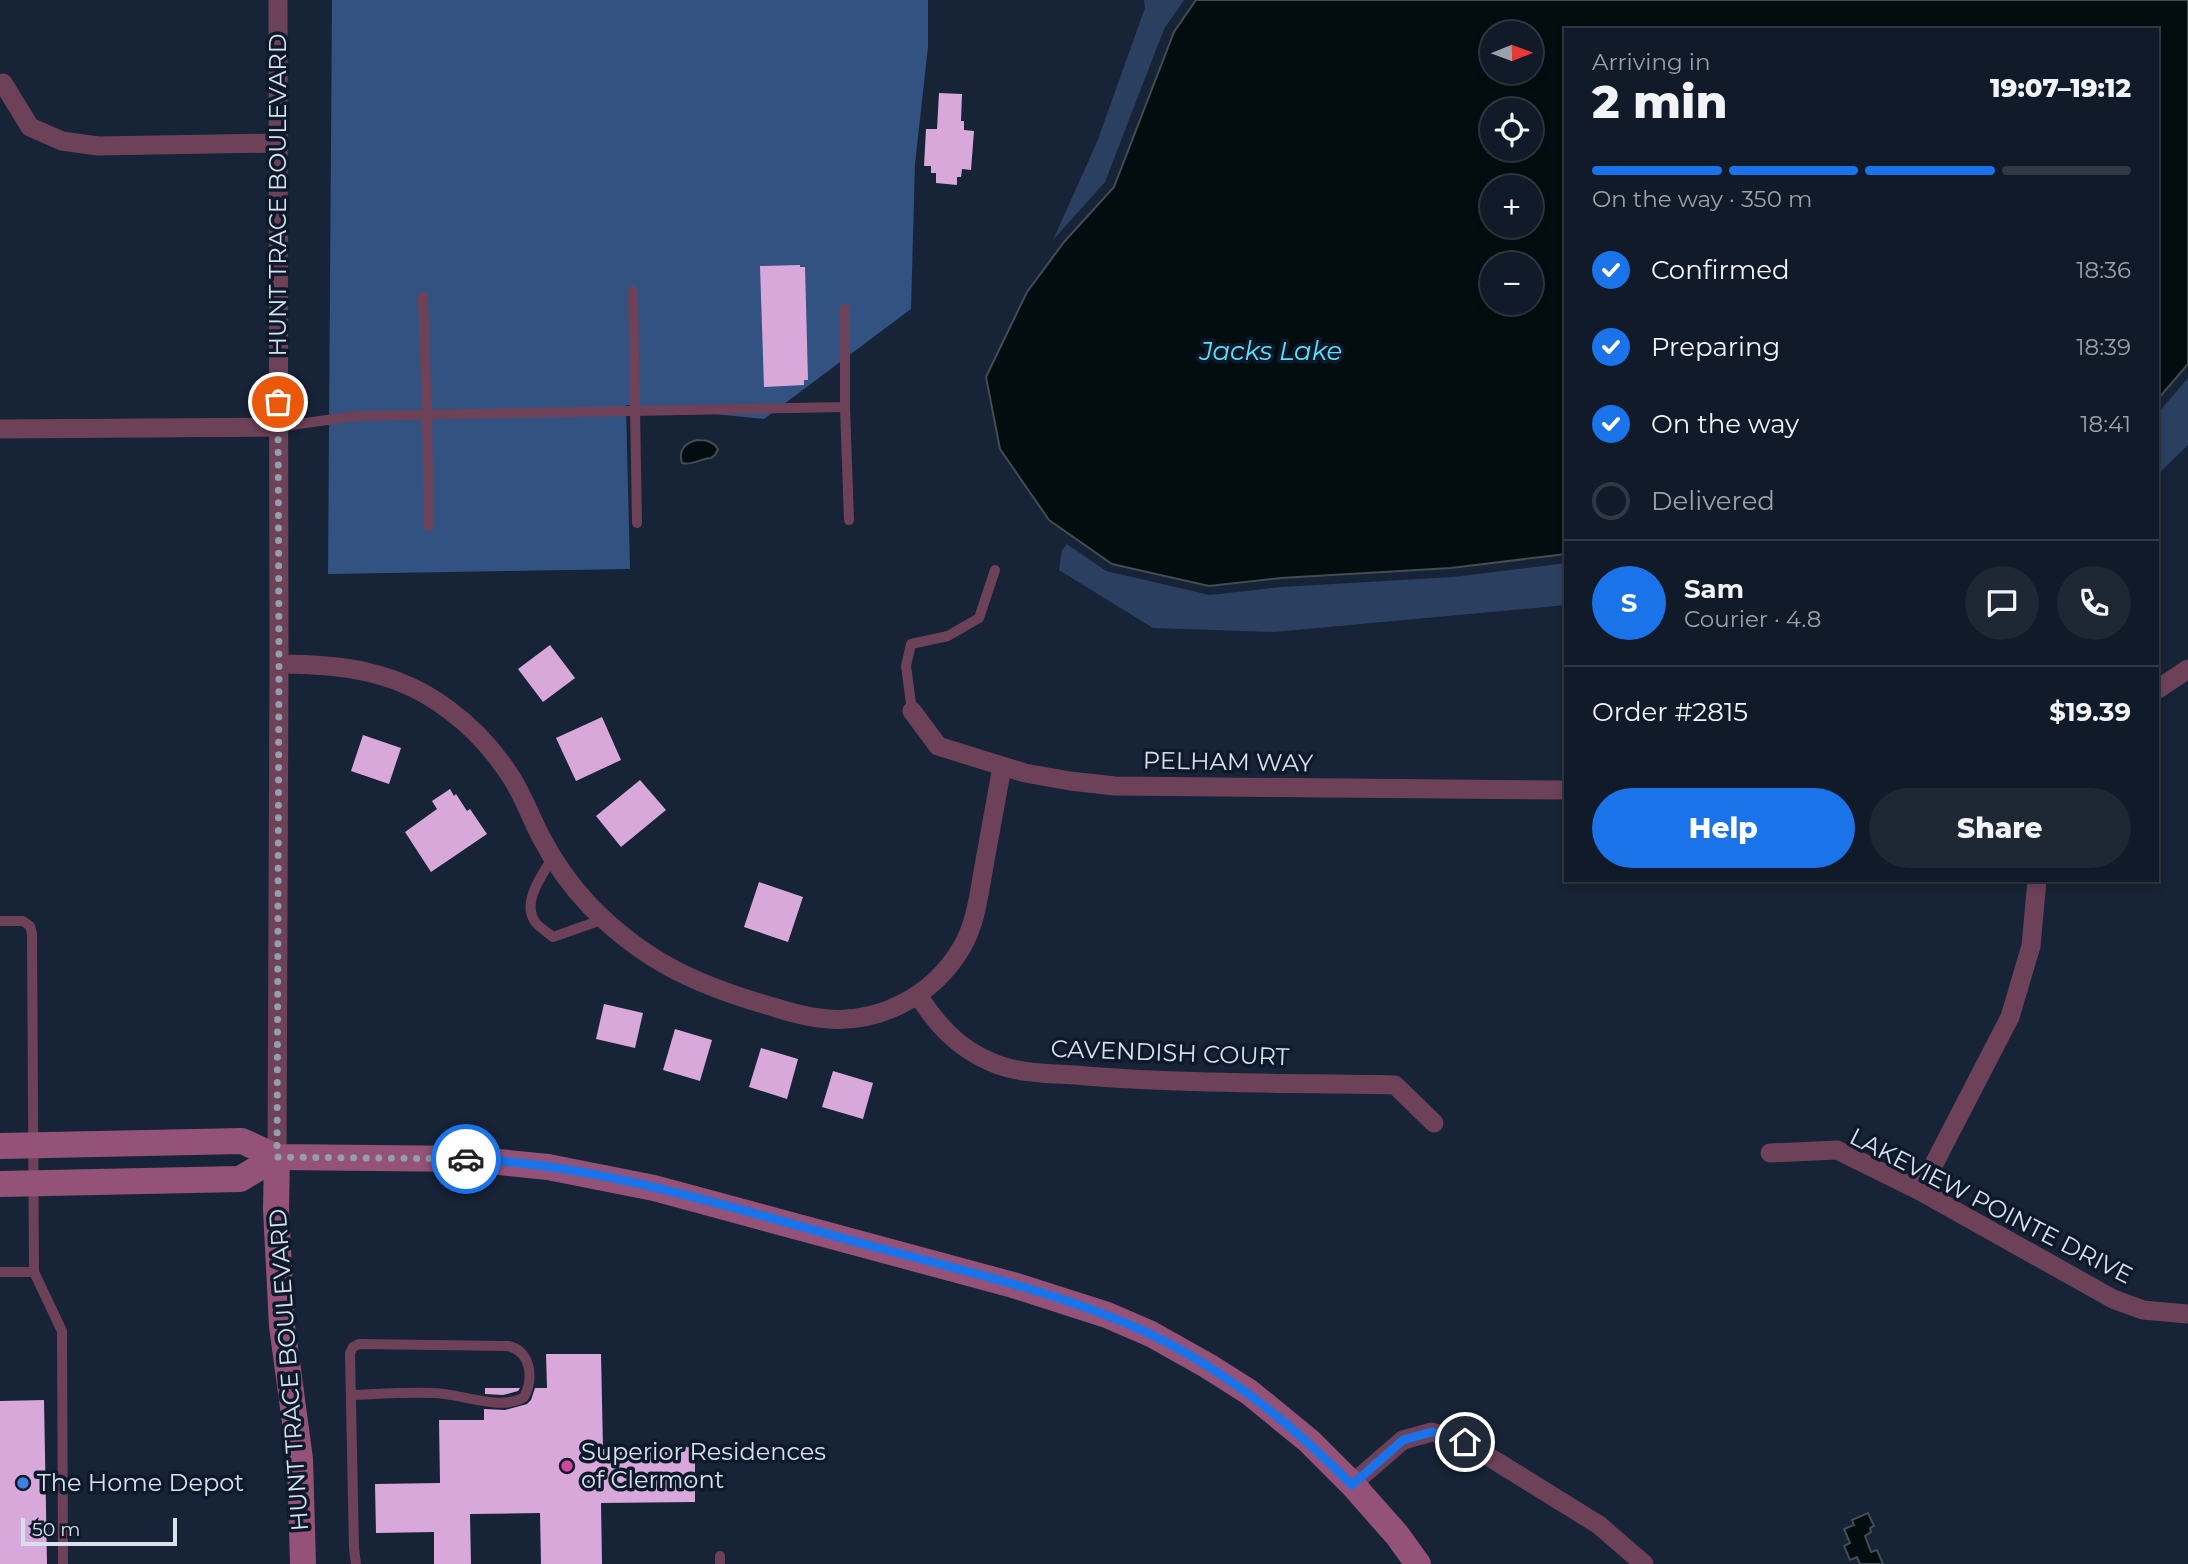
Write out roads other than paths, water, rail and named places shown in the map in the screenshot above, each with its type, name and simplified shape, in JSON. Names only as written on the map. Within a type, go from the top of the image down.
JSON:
[{"type":"street","name":"HUNT TRACE BOULEVARD","points":[[278,0],[276,1209],[282,1326],[300,1459],[303,1564]]},
{"type":"street","points":[[4,83],[30,127],[61,141],[98,146],[278,144]]},
{"type":"street","points":[[0,429],[278,427]]},
{"type":"street","points":[[279,664],[322,664],[355,668],[400,682],[449,709],[493,752],[514,782],[542,839],[564,874],[619,933],[651,957],[718,991],[819,1018],[846,1020],[871,1016],[897,1007],[930,986],[949,967],[963,946],[974,919],[1002,767]]},
{"type":"street","points":[[2159,688],[2188,669]]},
{"type":"street","name":"PELHAM WAY","points":[[912,711],[938,746],[1002,767],[1070,781],[1115,786],[1564,790]]},
{"type":"street","points":[[1920,1191],[2010,1017],[2031,946],[2037,882]]},
{"type":"street","name":"CAVENDISH COURT","points":[[918,995],[931,1016],[948,1035],[969,1051],[993,1063],[1020,1071],[1132,1080],[1395,1085],[1434,1122]]},
{"type":"street","points":[[0,1146],[242,1141],[277,1157],[469,1159],[548,1167],[654,1188],[1013,1285],[1107,1315],[1151,1334],[1249,1392],[1309,1441],[1397,1535],[1418,1564]]},
{"type":"street","name":"LAKEVIEW POINTE DRIVE","points":[[1770,1153],[1837,1150],[1920,1191],[2113,1299],[2143,1310],[2188,1314]]},
{"type":"street","points":[[0,1184],[240,1180],[277,1157]]},
{"type":"street","points":[[1352,1485],[1403,1440],[1432,1432],[1465,1442],[1577,1511],[1599,1525],[1644,1564]]},
{"type":"lane","points":[[633,291],[637,523]]},
{"type":"lane","points":[[423,297],[429,526]]},
{"type":"lane","points":[[845,309],[849,520]]},
{"type":"lane","points":[[278,427],[355,416],[845,407]]},
{"type":"lane","points":[[912,711],[906,666],[911,644],[948,636],[979,618],[995,570]]},
{"type":"lane","points":[[554,857],[533,889],[534,922],[553,937],[604,919]]},
{"type":"lane","points":[[0,921],[23,921],[30,926],[32,934],[34,1272],[62,1331],[63,1564]]},
{"type":"lane","points":[[0,1272],[34,1272]]},
{"type":"lane","points":[[351,1395],[437,1392],[499,1403],[512,1402],[524,1397],[530,1382],[529,1371],[523,1354],[508,1346],[359,1344],[353,1347],[350,1353],[351,1395],[356,1564]]},
{"type":"water","name":"Jacks Lake","points":[[1196,0],[2188,0],[2188,364],[2159,398],[2159,28],[1564,28],[1564,554],[1451,568],[1281,578],[1209,586],[1112,564],[1049,520],[1000,449],[986,377],[1027,292],[1064,242],[1114,187],[1174,32]]},
{"type":"water","points":[[697,440],[714,444],[718,449],[715,455],[693,463],[682,463],[681,454],[684,448]]},
{"type":"water","points":[[1868,1513],[1874,1526],[1865,1536],[1871,1552],[1877,1550],[1883,1564],[1860,1564],[1857,1557],[1850,1560],[1844,1546],[1850,1543],[1844,1529],[1854,1525],[1852,1520]]},
{"type":"place","name":"Superior Residences of Clermont","points":[[567,1466]]},
{"type":"place","name":"The Home Depot","points":[[23,1483]]}]
